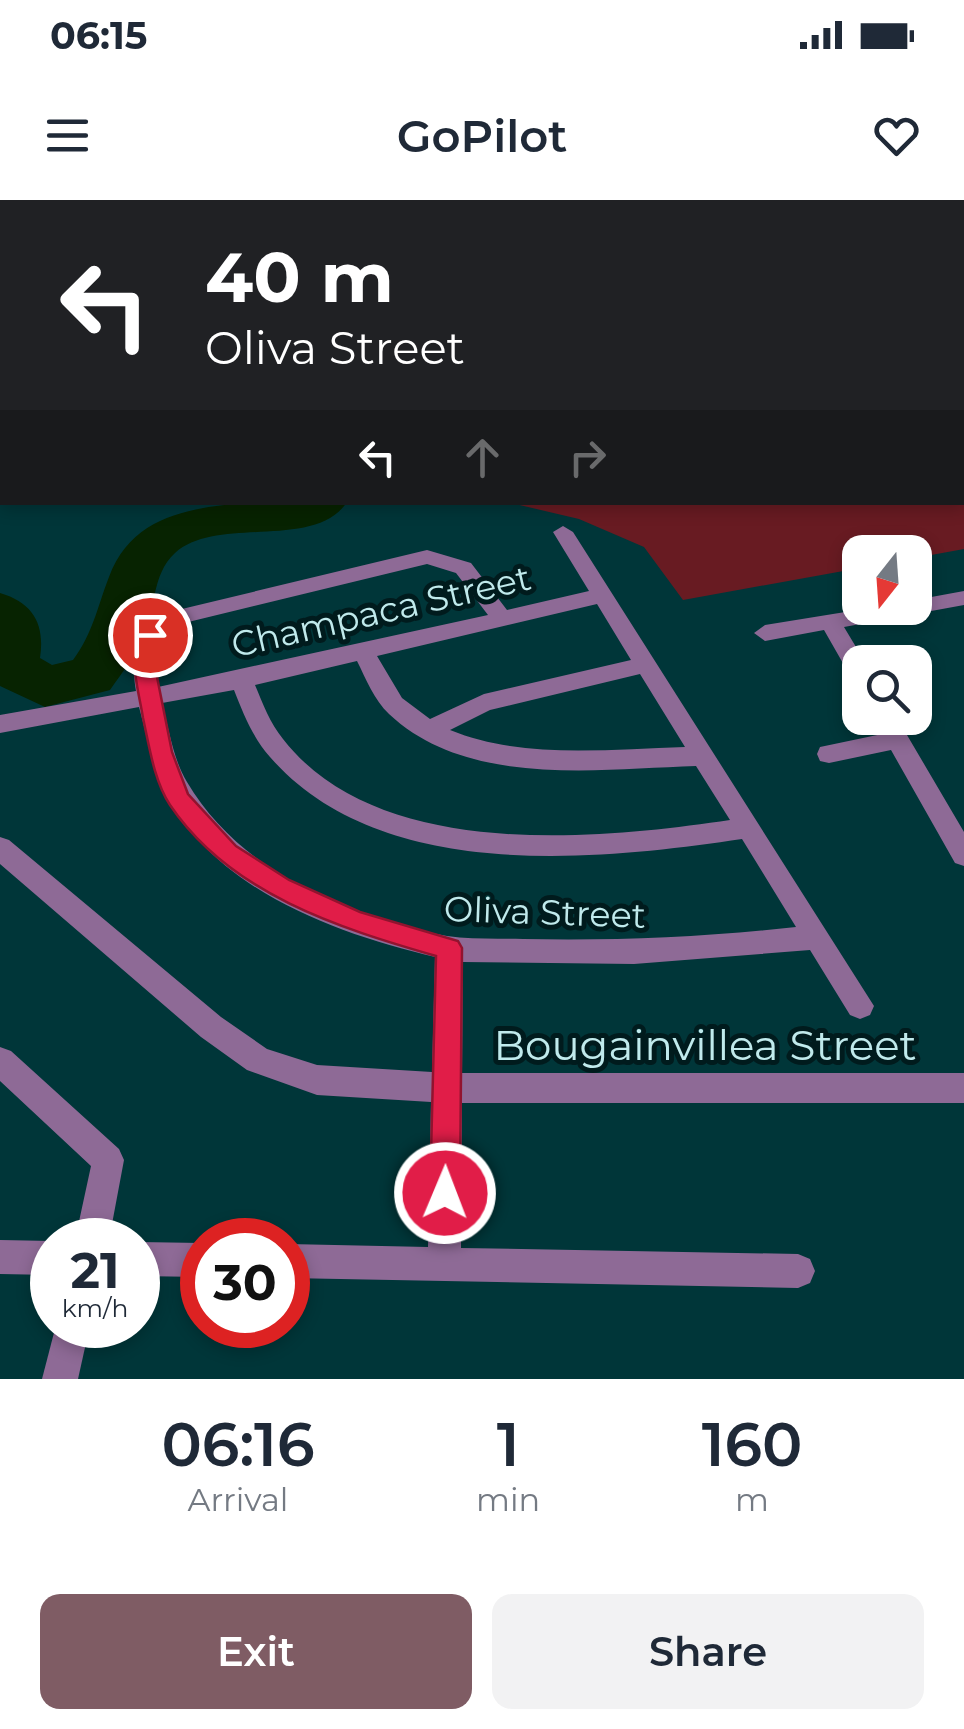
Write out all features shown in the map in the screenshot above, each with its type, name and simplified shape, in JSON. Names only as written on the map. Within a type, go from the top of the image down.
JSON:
[{"type":"street","points":[[564,532],[600,596],[860,1006]]},
{"type":"street","name":"Oliva Street","points":[[500,618],[468,568],[449,558],[427,557],[169,619],[150,635],[142,652],[161,752],[178,799],[228,853],[281,887],[354,922],[449,948],[653,952],[818,936]]},
{"type":"street","name":"Champaca Street","points":[[0,724],[241,680],[600,596]]},
{"type":"street","points":[[932,606],[960,605]]},
{"type":"street","points":[[765,633],[842,620]]},
{"type":"street","points":[[830,622],[844,645]]},
{"type":"street","points":[[364,652],[384,691],[401,712],[465,748],[510,757],[703,756]]},
{"type":"street","points":[[430,729],[484,703],[644,665]]},
{"type":"street","points":[[241,680],[279,752],[313,784],[374,818],[451,838],[525,844],[624,844],[748,828]]},
{"type":"street","points":[[895,735],[964,854]]},
{"type":"street","points":[[829,754],[898,740]]},
{"type":"street","name":"Bougainvillea Street","points":[[0,848],[155,982],[258,1060],[316,1080],[447,1088],[964,1088]]},
{"type":"street","name":"Bougainvillea Street","points":[[444,1264],[449,948]]},
{"type":"street","points":[[4,1071],[108,1160],[96,1218]]},
{"type":"street","points":[[0,1257],[30,1258]]},
{"type":"street","points":[[310,1262],[798,1271]]},
{"type":"street","points":[[60,1379],[67,1348]]},
{"type":"shaded area","points":[[520,505],[964,505],[964,549],[932,555],[932,535],[842,535],[842,571],[683,600],[644,547],[579,519]]},
{"type":"waterway","points":[[0,611],[17,633],[11,667],[45,687],[91,676],[117,637],[139,565],[161,539],[204,522],[278,516],[317,505]]},
{"type":"route","points":[[150,635],[142,652],[161,752],[178,799],[228,853],[281,887],[354,922],[449,948],[445,1193]]}]
